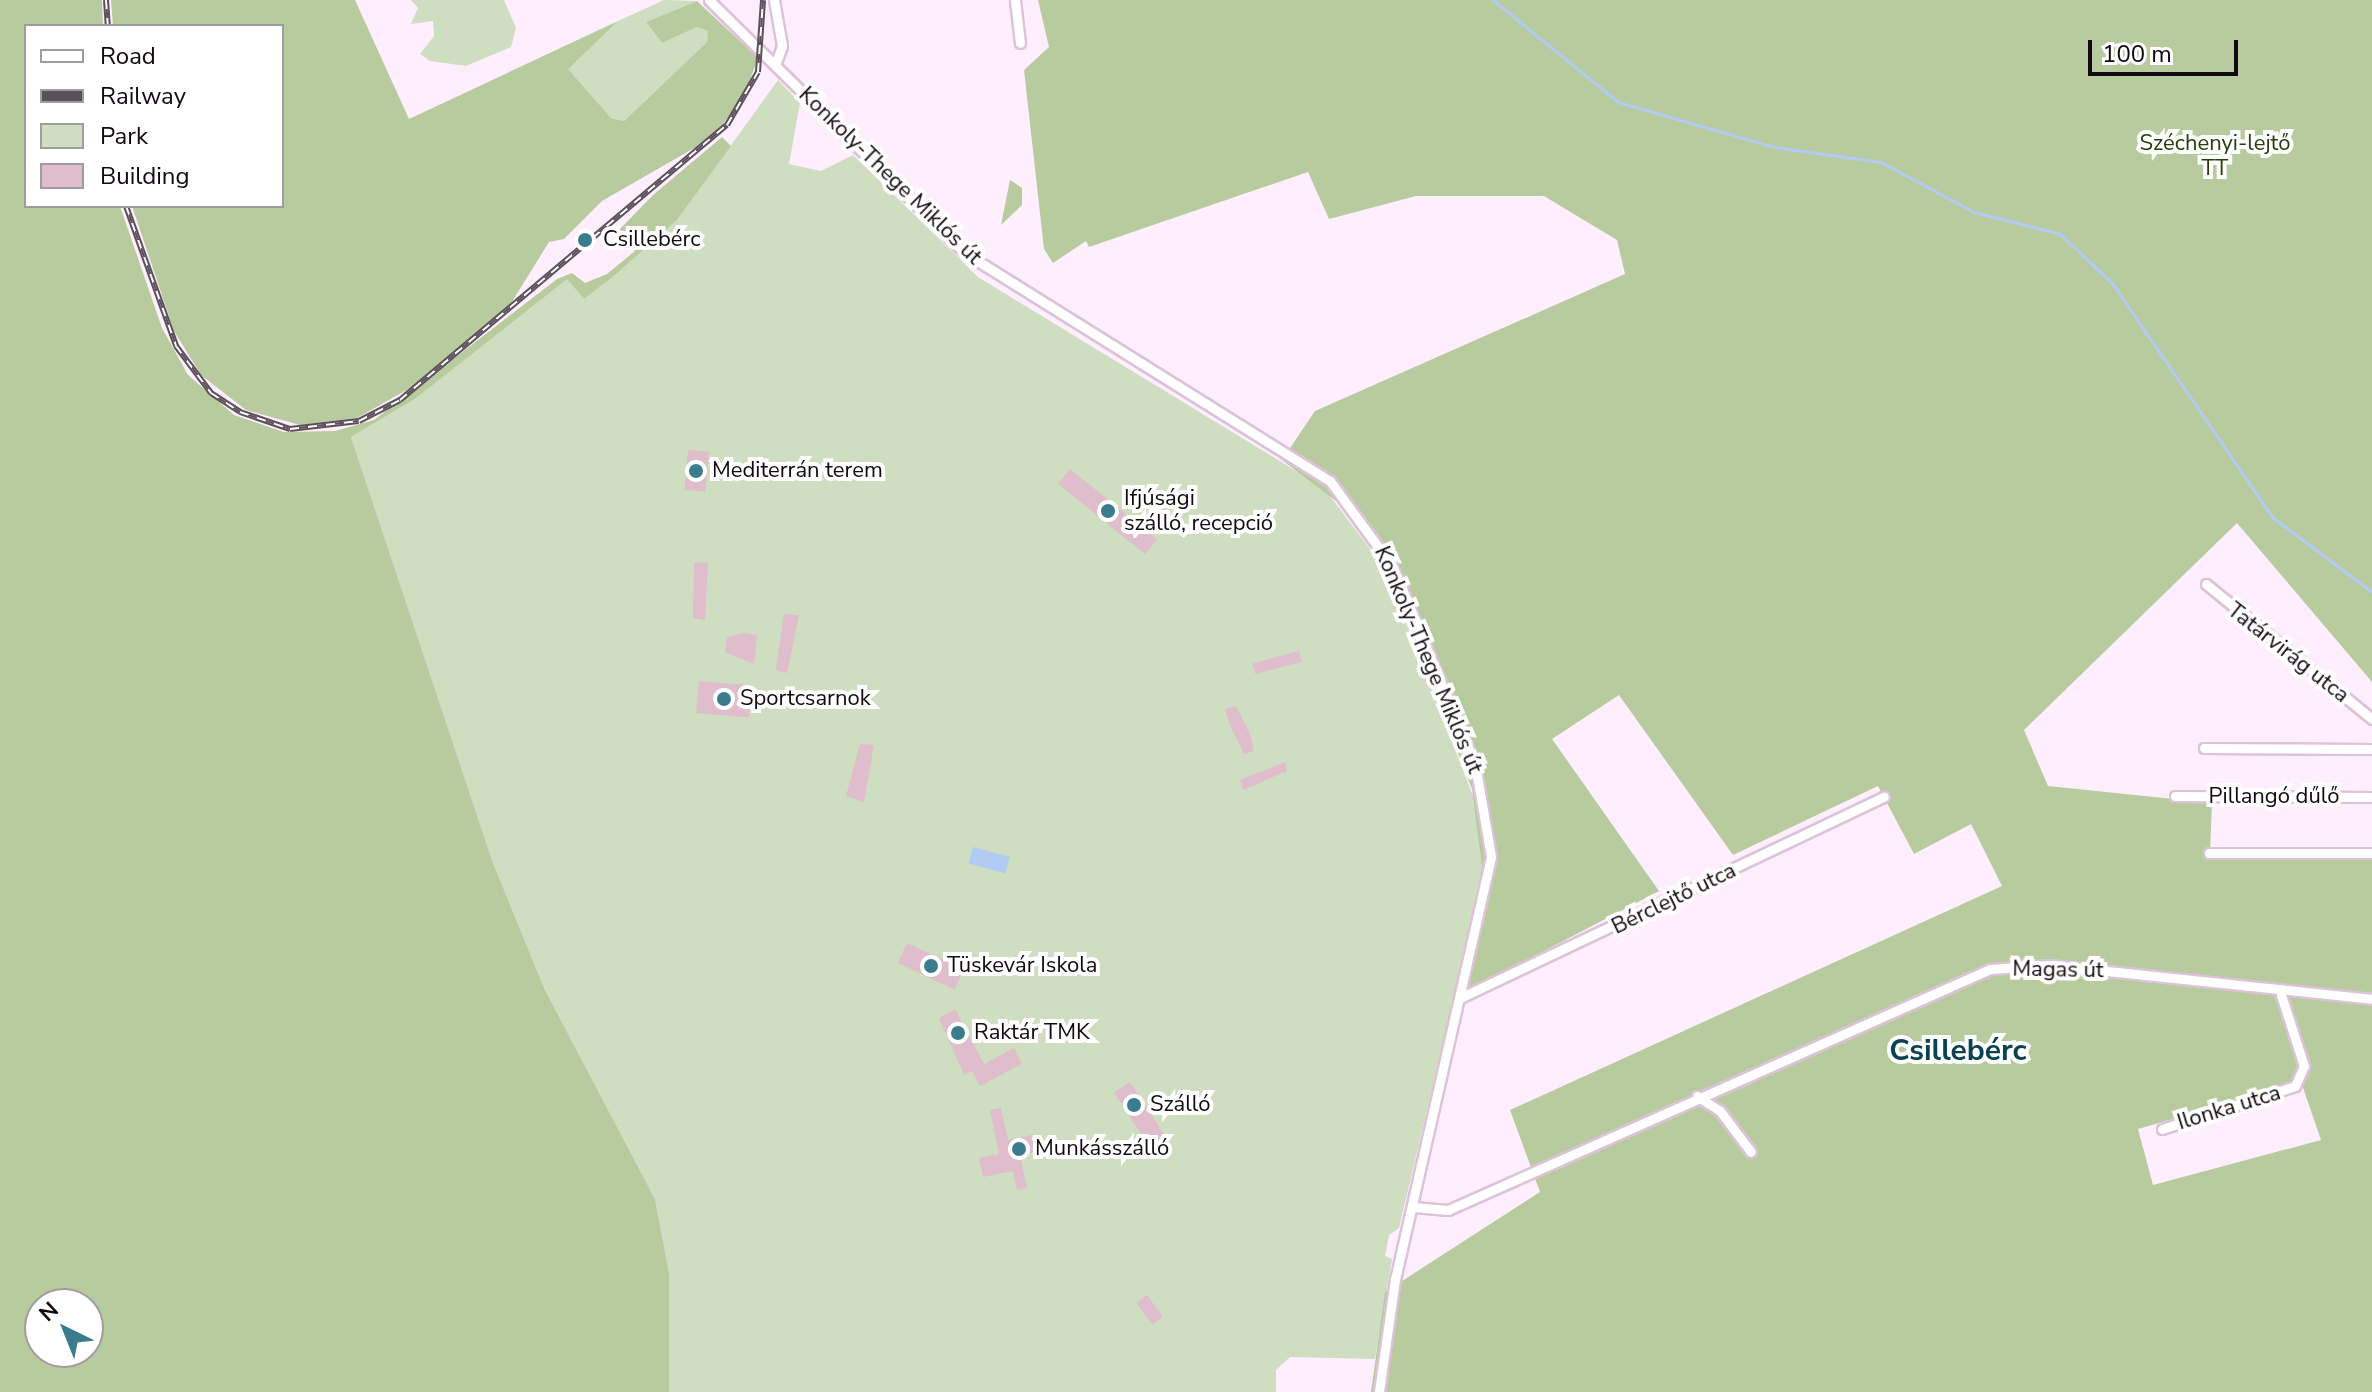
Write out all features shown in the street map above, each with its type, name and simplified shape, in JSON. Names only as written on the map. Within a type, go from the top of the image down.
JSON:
[{"type":"street","name":"Konkoly-Thege Miklós út","points":[[709,0],[979,264],[1310,467],[1365,521],[1405,594],[1487,809],[1489,885],[1413,1207],[1379,1392]]},
{"type":"street","points":[[774,0],[782,46],[775,65]]},
{"type":"street","points":[[1015,0],[1020,43]]},
{"type":"street","name":"Tatárvirág utca","points":[[2206,584],[2372,719]]},
{"type":"street","points":[[2204,748],[2372,749]]},
{"type":"street","name":"Pillangó dűlő","points":[[2175,796],[2372,797]]},
{"type":"street","name":"Bérclejtő utca","points":[[1462,997],[1884,797]]},
{"type":"street","points":[[2209,853],[2372,853]]},
{"type":"street","name":"Magas út","points":[[1413,1207],[1448,1210],[1719,1086],[1990,969],[2050,965],[2281,995],[2372,999]]},
{"type":"street","name":"Ilonka utca","points":[[2162,1129],[2295,1086],[2304,1066],[2281,995]]},
{"type":"street","points":[[1715,1107],[1719,1086]]},
{"type":"street","points":[[1697,1096],[1715,1107],[1751,1152]]},
{"type":"green space","points":[[0,0],[102,0],[103,24],[24,24],[24,208],[121,208],[162,328],[188,375],[234,415],[284,432],[335,431],[374,420],[557,279],[572,273],[585,283],[607,274],[635,251],[618,231],[653,195],[722,137],[731,146],[677,220],[584,299],[567,279],[415,399],[351,437],[493,863],[545,990],[655,1199],[669,1273],[669,1392],[0,1392]]},
{"type":"green space","points":[[111,0],[355,0],[409,119],[618,21],[568,69],[611,118],[624,121],[707,42],[708,31],[697,27],[662,43],[646,22],[697,1],[758,58],[742,101],[710,139],[602,201],[564,239],[549,242],[510,305],[412,387],[357,418],[300,425],[246,410],[201,375],[174,331],[133,208],[284,208],[284,24],[113,24]]},
{"type":"green space","points":[[411,0],[504,0],[516,28],[511,47],[466,66],[430,61],[420,54],[434,36],[433,21],[411,24],[418,8]]},
{"type":"green space","points":[[664,0],[697,1],[646,22],[662,43],[697,27],[708,31],[707,42],[624,121],[611,118],[567,69],[618,21]]},
{"type":"green space","name":"Széchenyi-lejtő TT","points":[[1038,0],[2372,0],[2372,682],[2237,523],[2024,730],[2048,786],[2212,803],[2210,854],[2372,854],[2372,1392],[1371,1392],[1385,1292],[1540,1192],[1510,1110],[2002,886],[1971,824],[1914,854],[1878,786],[1733,855],[1619,695],[1552,739],[1659,891],[1456,997],[1483,874],[1472,789],[1385,569],[1344,507],[1282,460],[1315,411],[1625,274],[1617,240],[1544,196],[1416,196],[1329,219],[1308,172],[1089,247],[1086,241],[1053,263],[1044,249],[1024,70],[1049,47]],"holes":[[[2301,1082],[2321,1140],[2153,1185],[2138,1129]]]},
{"type":"green space","points":[[778,80],[800,103],[789,164],[821,171],[853,155],[978,277],[1324,488],[1385,569],[1480,814],[1483,874],[1399,1228],[1389,1235],[1385,1256],[1392,1259],[1375,1359],[1290,1357],[1276,1370],[1276,1392],[669,1392],[669,1273],[655,1199],[545,990],[493,863],[351,437],[415,399],[567,278],[584,299],[614,276],[677,220]]},
{"type":"green space","points":[[1010,180],[1022,188],[1022,205],[1001,225]]},
{"type":"water","points":[[973,847],[1010,857],[1005,873],[969,863]]},
{"type":"building","name":"Mediterrán terem","points":[[688,450],[709,452],[705,492],[685,490]]},
{"type":"building","name":"Ifjúsági szálló, recepció","points":[[1070,469],[1157,539],[1145,554],[1058,484]]},
{"type":"building","points":[[708,562],[705,620],[693,618],[694,563]]},
{"type":"building","points":[[784,614],[799,615],[787,673],[776,670]]},
{"type":"building","points":[[743,633],[757,635],[754,664],[725,652],[727,637]]},
{"type":"building","points":[[1299,651],[1302,662],[1255,674],[1253,663]]},
{"type":"building","name":"Sportcsarnok","points":[[699,681],[752,686],[749,717],[696,713]]},
{"type":"building","points":[[1236,706],[1254,751],[1244,754],[1225,709]]},
{"type":"building","points":[[860,744],[874,745],[864,802],[846,796]]},
{"type":"building","points":[[1285,762],[1287,771],[1243,790],[1240,780]]},
{"type":"building","name":"Tüskevár Iskola","points":[[907,943],[964,970],[955,990],[898,963]]},
{"type":"building","name":"Raktár TMK","points":[[955,1009],[984,1064],[1014,1048],[1022,1064],[980,1086],[972,1071],[964,1075],[939,1018]]},
{"type":"building","name":"Szálló","points":[[1130,1082],[1164,1134],[1148,1144],[1114,1092]]},
{"type":"building","name":"Munkásszálló","points":[[1001,1108],[1008,1140],[1032,1135],[1035,1152],[1020,1155],[1027,1188],[1017,1190],[1013,1171],[983,1177],[979,1158],[999,1154],[990,1110]]},
{"type":"building","points":[[1147,1295],[1163,1317],[1152,1324],[1136,1303]]},
{"type":"waterway","points":[[1493,0],[1618,102],[1774,147],[1881,162],[1974,212],[2060,234],[2112,283],[2272,517],[2372,592]]},
{"type":"railway","points":[[106,0],[108,24]]},
{"type":"railway","points":[[127,208],[176,346],[211,393],[240,412],[290,429],[359,421],[400,400],[727,125],[758,72],[763,0]]},
{"type":"place","name":"Csillebérc","points":[[585,240]]},
{"type":"place","name":"Mediterrán terem","points":[[696,471]]},
{"type":"place","name":"Ifjúsági szálló, recepció","points":[[1108,511]]},
{"type":"place","name":"Sportcsarnok","points":[[724,699]]},
{"type":"place","name":"Tüskevár Iskola","points":[[931,966]]},
{"type":"place","name":"Raktár TMK","points":[[958,1033]]},
{"type":"place","name":"Szálló","points":[[1134,1105]]},
{"type":"place","name":"Munkásszálló","points":[[1019,1149]]},
{"type":"district","name":"Csillebérc","points":[[1958,1051]]}]
